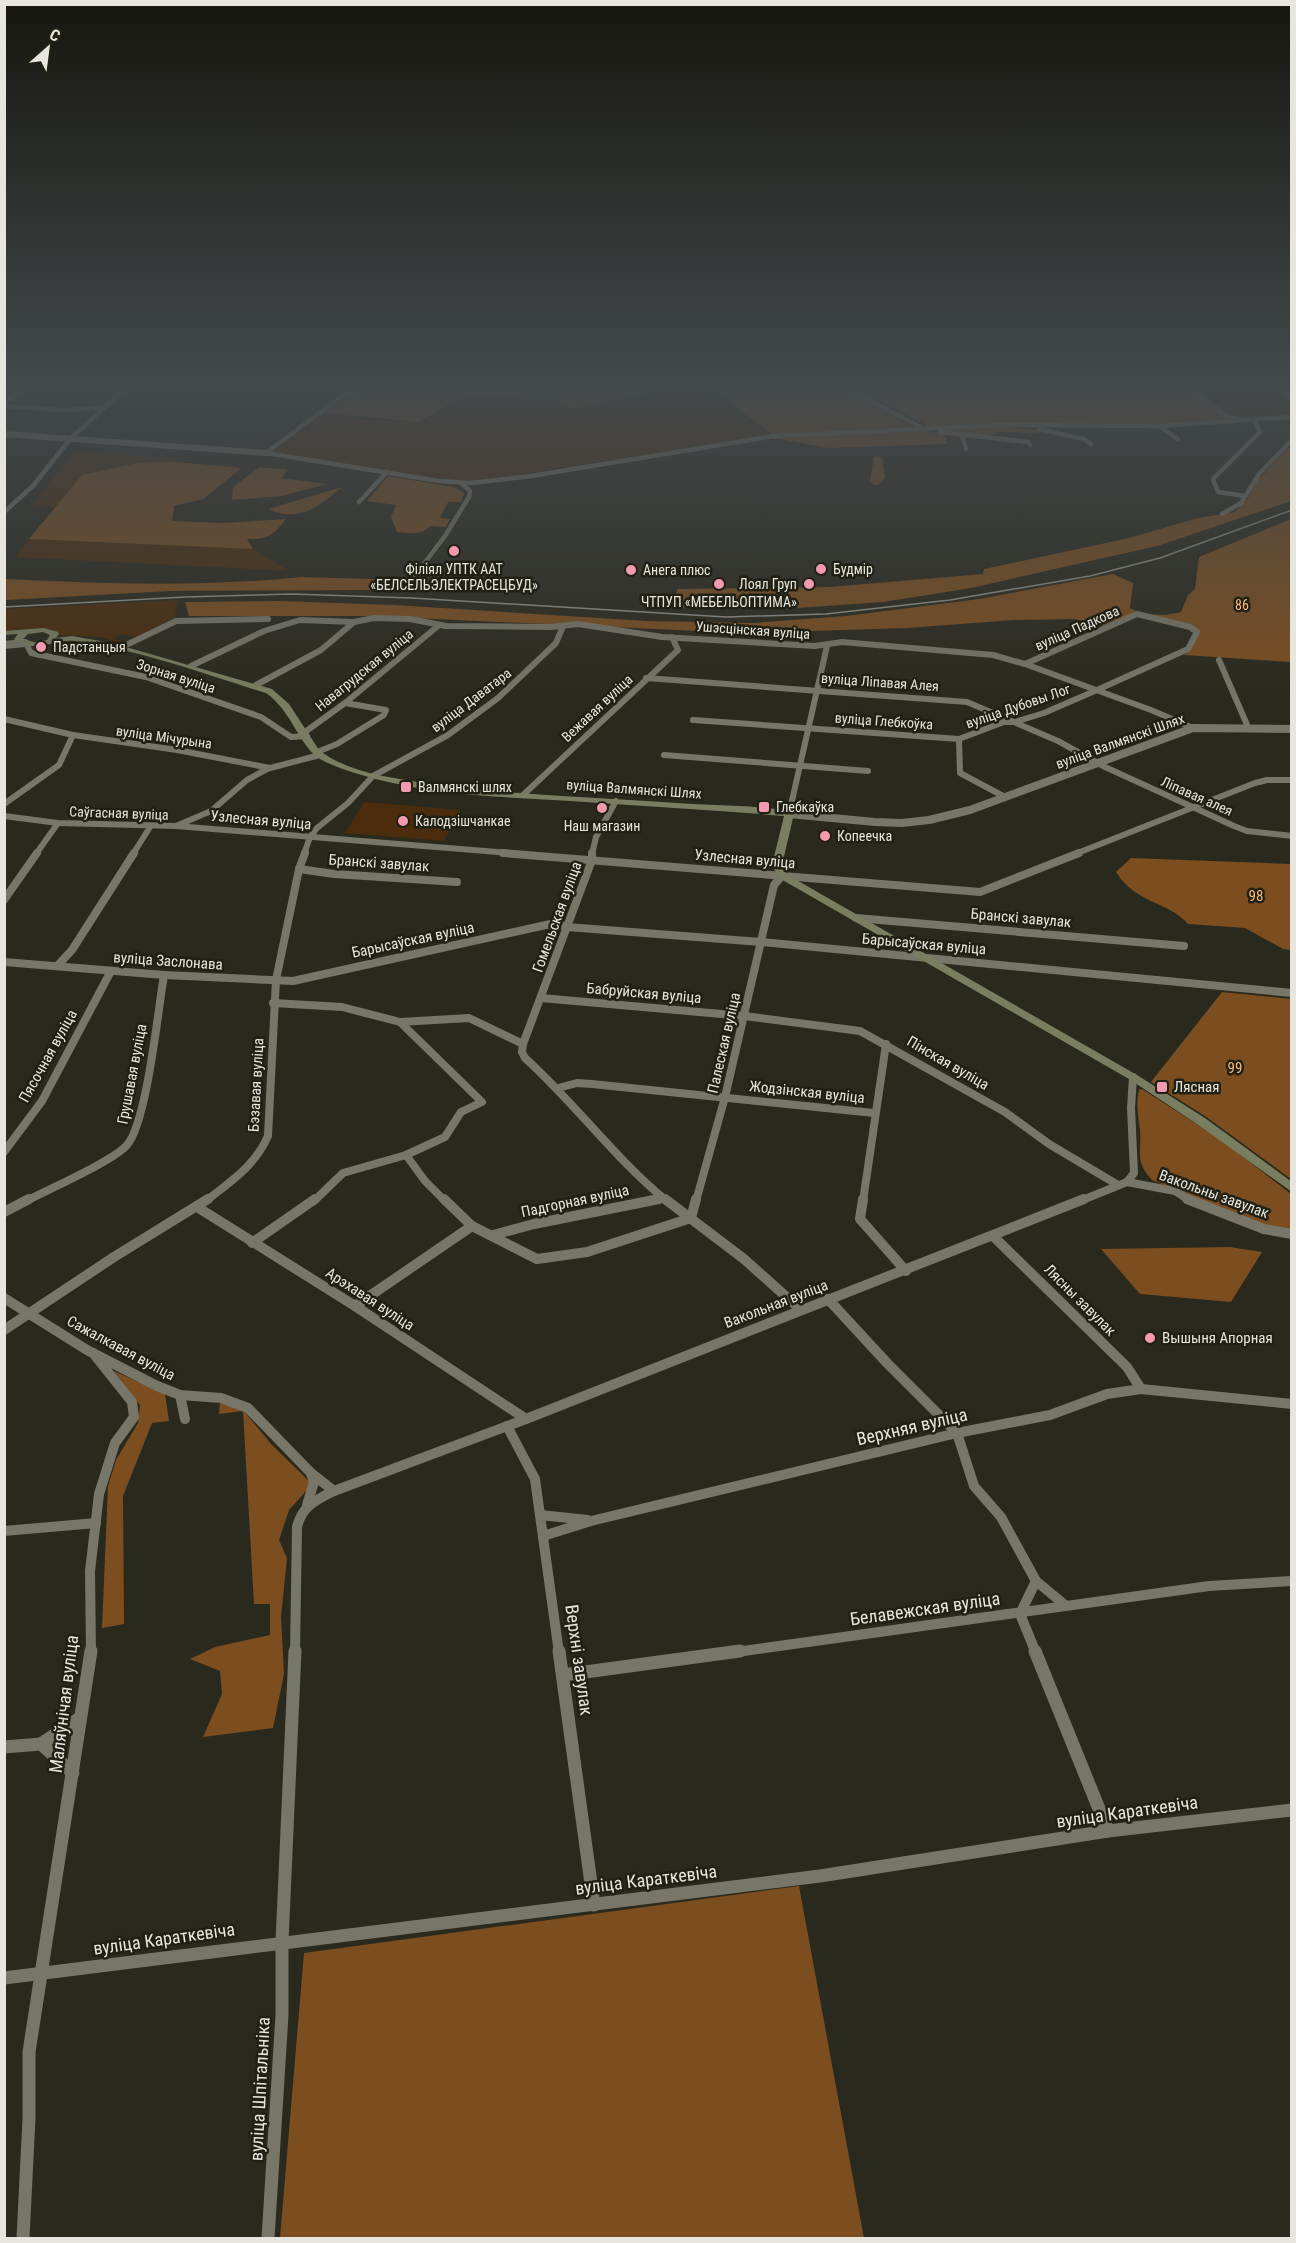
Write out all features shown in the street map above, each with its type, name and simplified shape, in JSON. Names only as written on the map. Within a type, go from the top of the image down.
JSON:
[{"type":"main road","points":[[21,640],[44,630],[53,637]]},
{"type":"main road","points":[[21,640],[38,643],[53,637],[72,638],[122,647],[256,685],[281,697],[319,754]]},
{"type":"main road","name":"вуліца Валмянскі Шлях","points":[[319,754],[376,775],[428,786],[789,814]]},
{"type":"main road","points":[[789,814],[777,865],[782,876],[1133,1077],[1202,1121],[1292,1188]]},
{"type":"street","points":[[4,512],[28,491]]},
{"type":"street","points":[[359,502],[370,491]]},
{"type":"street","points":[[413,578],[445,536],[470,497],[470,491]]},
{"type":"street","points":[[1218,491],[1245,496]]},
{"type":"street","points":[[1222,514],[1241,503],[1248,491]]},
{"type":"street","name":"вуліца Падкова","points":[[1025,664],[1137,614],[1190,627],[1197,632],[1188,649],[1097,690]]},
{"type":"street","name":"Ушэсцінская вуліца","points":[[300,620],[354,622],[374,618],[398,619],[429,621],[438,626],[583,625],[672,637],[827,646],[842,642],[979,653],[1025,664],[1181,721],[1193,728]]},
{"type":"street","points":[[122,647],[176,621],[268,619]]},
{"type":"street","name":"Зорная вуліца","points":[[190,666],[264,630],[300,620]]},
{"type":"street","points":[[256,685],[328,646],[354,622]]},
{"type":"street","name":"Навагрудская вуліца","points":[[306,734],[438,626]]},
{"type":"street","name":"вуліца Даватара","points":[[376,775],[448,735],[498,698],[556,643],[563,626]]},
{"type":"street","name":"Вежавая вуліца","points":[[523,795],[678,650],[672,637]]},
{"type":"street","points":[[7,644],[21,640]]},
{"type":"street","name":"Зорная вуліца","points":[[21,640],[146,676],[261,717],[291,737],[306,734]]},
{"type":"street","name":"вуліца Глебкоўка","points":[[789,814],[827,646]]},
{"type":"street","points":[[1219,660],[1248,727]]},
{"type":"street","name":"вуліца Ліпавая Алея","points":[[646,678],[960,700],[978,705],[1058,741],[1098,763]]},
{"type":"street","name":"вуліца Дубовы Лог","points":[[1005,797],[960,773],[959,739],[1004,722],[1015,722],[1044,713],[1097,690]]},
{"type":"street","points":[[319,754],[384,715],[386,710],[345,703]]},
{"type":"street","name":"вуліца Мічурына","points":[[4,719],[73,735],[177,750],[270,768],[319,754]]},
{"type":"street","name":"вуліца Глебкоўка","points":[[693,720],[959,739]]},
{"type":"street","name":"вуліца Валмянскі Шлях","points":[[789,814],[902,823],[957,814],[1193,728],[1292,729]]},
{"type":"street","points":[[4,804],[59,765],[73,735]]},
{"type":"street","points":[[664,755],[868,771]]},
{"type":"street","name":"Ліпавая алея","points":[[1098,763],[1247,831],[1292,836]]},
{"type":"street","name":"Саўгасная вуліца","points":[[4,816],[58,823],[176,826],[211,811],[252,777],[270,768]]},
{"type":"street","name":"Бэзавая вуліца","points":[[4,1330],[114,1257],[197,1207],[248,1167],[260,1154],[268,1136],[271,1111],[273,1003],[276,980],[299,870],[310,837],[317,828],[376,775]]},
{"type":"street","name":"Узлесная вуліца","points":[[176,826],[980,892],[1255,783],[1267,780],[1292,780]]},
{"type":"street","name":"Гомельская вуліца","points":[[523,1044],[592,860],[591,855],[601,829],[616,801]]},
{"type":"street","name":"Саўгасная вуліца","points":[[4,900],[58,823]]},
{"type":"street","points":[[58,965],[72,950],[150,826]]},
{"type":"street","name":"Бранскі завулак","points":[[299,870],[457,882]]},
{"type":"street","name":"Палеская вуліца","points":[[691,1218],[725,1096],[774,885],[782,876]]},
{"type":"street","name":"Бранскі завулак","points":[[856,918],[1184,946]]},
{"type":"street","name":"Барысаўская вуліца","points":[[276,980],[293,981],[570,919]]},
{"type":"street","name":"Барысаўская вуліца","points":[[555,923],[567,927],[761,942],[1292,993]]},
{"type":"street","name":"вуліца Заслонава","points":[[4,962],[164,975],[276,980]]},
{"type":"street","name":"Пясочная вуліца","points":[[4,1152],[42,1101],[111,971]]},
{"type":"street","name":"Грушавая вуліца","points":[[4,1212],[101,1162],[127,1146],[135,1131],[144,1099],[164,975]]},
{"type":"street","name":"Бабруйская вуліца","points":[[541,998],[744,1016]]},
{"type":"street","points":[[273,1003],[342,1007],[400,1022],[469,1018],[480,1020],[501,1037],[523,1044],[522,1052],[525,1058],[558,1088],[621,1156],[664,1198],[744,1259],[800,1310]]},
{"type":"street","name":"Пінская вуліца","points":[[744,1016],[849,1027],[868,1034],[1005,1112],[1049,1144],[1123,1184]]},
{"type":"street","points":[[252,1243],[310,1204],[343,1173],[406,1155],[446,1137],[461,1112],[482,1102],[400,1022]]},
{"type":"street","points":[[886,1044],[860,1219],[906,1271]]},
{"type":"street","points":[[1123,1184],[1134,1173],[1131,1108],[1133,1077]]},
{"type":"street","name":"Жодзінская вуліца","points":[[558,1088],[577,1083],[592,1084],[874,1113]]},
{"type":"street","points":[[406,1155],[425,1181],[472,1226],[537,1259],[569,1256],[691,1218]]},
{"type":"street","name":"Вакольны завулак","points":[[1123,1184],[1175,1191],[1185,1198],[1238,1220],[1292,1233]]},
{"type":"street","name":"Вакольная вуліца","points":[[334,1491],[526,1419],[1123,1184]]},
{"type":"street","name":"Падгорная вуліца","points":[[492,1235],[534,1224],[664,1198]]},
{"type":"street","name":"Арэхавая вуліца","points":[[197,1207],[355,1306],[526,1419]]},
{"type":"street","points":[[355,1306],[472,1226]]},
{"type":"street","name":"Лясны завулак","points":[[993,1236],[1126,1367],[1141,1389]]},
{"type":"street","name":"Сажалкавая вуліца","points":[[4,1298],[93,1353],[157,1386],[180,1395],[221,1398],[248,1408],[311,1473],[334,1491]]},
{"type":"street","points":[[828,1299],[887,1363],[957,1433],[974,1486],[1002,1517],[1036,1581],[1065,1605]]},
{"type":"street","name":"Маляўнічая вуліца","points":[[23,2238],[29,2118],[29,2052],[92,1652],[90,1571],[99,1494],[109,1457],[115,1443],[134,1417],[135,1409],[132,1402],[93,1353]]},
{"type":"street","name":"Верхняя вуліца","points":[[543,1536],[591,1521],[957,1433],[1050,1415],[1107,1394],[1141,1389],[1292,1404]]},
{"type":"street","points":[[180,1395],[185,1419]]},
{"type":"street","name":"Верхні завулак","points":[[507,1426],[535,1479],[594,1905]]},
{"type":"street","points":[[282,1941],[296,1622],[297,1527],[314,1482],[311,1473]]},
{"type":"street","points":[[307,1504],[334,1491]]},
{"type":"street","points":[[540,1515],[591,1521]]},
{"type":"street","points":[[4,1532],[96,1523]]},
{"type":"street","points":[[1036,1581],[1020,1614],[1108,1832]]},
{"type":"street","name":"Белавежская вуліца","points":[[563,1675],[1020,1614],[1065,1605],[1209,1586],[1292,1581]]},
{"type":"street","points":[[4,1747],[41,1744],[80,1718]]},
{"type":"street","points":[[41,1744],[73,1773]]},
{"type":"street","name":"вуліца Караткевіча","points":[[4,1978],[282,1941],[820,1876],[1108,1832],[1292,1810]]},
{"type":"street","name":"вуліца Шпітальніка","points":[[268,2238],[282,2014],[282,1941]]},
{"type":"shaded area","points":[[44,491],[70,491],[58,507],[31,507]]},
{"type":"shaded area","points":[[29,539],[253,549],[290,571],[15,557]]},
{"type":"shaded area","points":[[177,600],[175,617],[136,637],[121,634],[113,639],[128,642],[122,644],[102,637],[61,635],[47,628],[5,631],[4,609]]},
{"type":"shaded area","name":"Калодзішчанкае","points":[[364,802],[461,810],[444,841],[345,833]]},
{"type":"green space","points":[[69,491],[213,491],[203,499],[174,506],[172,521],[224,523],[286,519],[270,535],[260,539],[247,539],[253,549],[29,539]]},
{"type":"green space","points":[[233,491],[302,491],[282,496],[232,500]]},
{"type":"green space","points":[[330,491],[338,491],[308,511],[290,514],[268,509]]},
{"type":"green space","points":[[376,491],[460,491],[464,493],[461,502],[448,502],[440,518],[450,519],[446,527],[430,526],[415,533],[397,532],[391,517],[396,505],[367,501]]},
{"type":"green space","points":[[1252,491],[1291,491],[1291,501],[1157,546],[971,588],[883,602],[782,609],[669,607],[678,589],[830,587],[983,574],[984,569],[1129,538],[1198,518],[1235,512]]},
{"type":"green space","name":"86","points":[[1291,519],[1291,662],[1184,655],[1191,649],[1200,632],[1192,627],[1143,614],[1166,615],[1181,612],[1188,595],[1195,589],[1199,557]]},
{"type":"green space","points":[[1113,574],[1133,583],[1130,608],[1138,612],[1102,626],[1074,619],[1013,620],[908,628],[743,633],[370,616],[189,616],[185,602],[280,601],[394,605],[646,621],[753,623],[846,616],[979,599]]},
{"type":"green space","points":[[302,577],[404,580],[390,590],[171,591],[5,600],[5,579],[154,584]]},
{"type":"green space","name":"98","points":[[1131,858],[1291,864],[1291,950],[1283,949],[1245,928],[1188,924],[1171,910],[1142,897],[1124,883],[1116,872]]},
{"type":"green space","name":"99","points":[[1222,992],[1291,999],[1291,1179],[1205,1116],[1151,1082]]},
{"type":"green space","points":[[1142,1089],[1220,1139],[1291,1194],[1291,1230],[1262,1225],[1152,1180],[1143,1167],[1140,1156],[1138,1100],[1139,1090]]},
{"type":"green space","points":[[1230,1247],[1262,1252],[1231,1302],[1140,1294],[1101,1249]]},
{"type":"green space","points":[[114,1371],[165,1394],[169,1421],[152,1423],[123,1496],[124,1624],[102,1628],[108,1486],[116,1460],[138,1423],[140,1405]]},
{"type":"green space","points":[[220,1403],[243,1410],[272,1445],[310,1482],[307,1490],[289,1510],[279,1540],[287,1558],[281,1617],[284,1674],[273,1728],[203,1737],[222,1694],[220,1671],[190,1659],[215,1647],[270,1635],[270,1604],[254,1604],[243,1411],[219,1414]]},
{"type":"green space","points":[[799,1886],[864,2238],[280,2238],[304,1953]]},
{"type":"railway","points":[[4,607],[185,597],[292,594],[412,598],[726,617],[826,614],[950,600],[1090,576],[1160,558],[1292,510]]},
{"type":"place","name":"Філіял УПТК ААТ «БЕЛСЕЛЬЭЛЕКТРАСЕЦБУД»","points":[[454,551]]},
{"type":"place","name":"Будмір","points":[[821,569]]},
{"type":"place","name":"Анега плюс","points":[[631,570]]},
{"type":"place","name":"ЧТПУП «МЕБЕЛЬОПТИМА»","points":[[719,584]]},
{"type":"place","name":"Лоял Груп","points":[[809,584]]},
{"type":"place","name":"Падстанцыя","points":[[41,647]]},
{"type":"place","name":"Валмянскі шлях","points":[[406,787]]},
{"type":"place","name":"Глебкаўка","points":[[764,807]]},
{"type":"place","name":"Наш магазин","points":[[602,808]]},
{"type":"place","name":"Калодзішчанкае","points":[[403,821]]},
{"type":"place","name":"Копеечка","points":[[825,836]]},
{"type":"place","name":"Лясная","points":[[1162,1087]]},
{"type":"place","name":"Вышыня Апорная","points":[[1150,1338]]}]
